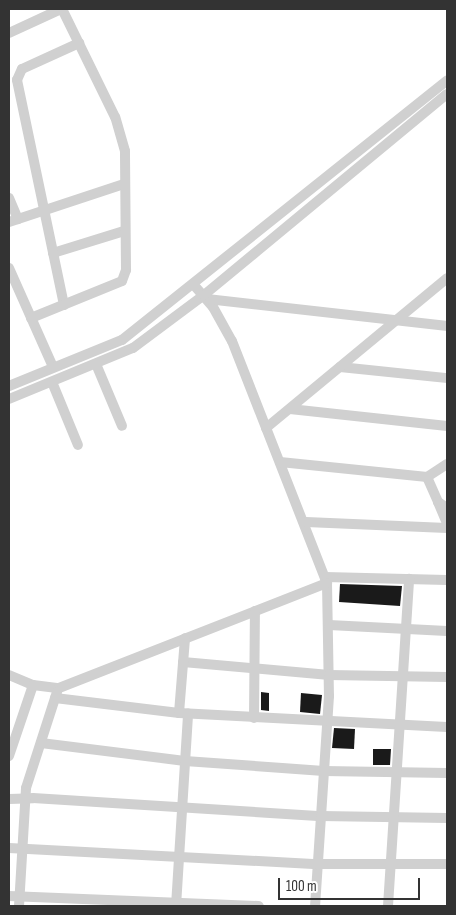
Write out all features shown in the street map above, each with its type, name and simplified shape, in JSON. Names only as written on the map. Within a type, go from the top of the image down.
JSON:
[{"type":"street","points":[[9,33],[62,9],[115,117],[125,151],[124,278],[31,318]]},
{"type":"street","points":[[64,305],[17,76],[22,69],[79,43]]},
{"type":"street","points":[[9,386],[122,340],[447,80]]},
{"type":"street","points":[[9,399],[133,348],[206,297],[447,94]]},
{"type":"street","points":[[9,198],[13,221],[44,208],[124,184]]},
{"type":"street","points":[[53,253],[124,231]]},
{"type":"street","points":[[9,268],[11,279],[53,368]]},
{"type":"street","points":[[266,428],[447,278]]},
{"type":"street","points":[[193,284],[206,297],[232,341],[306,522],[326,580],[329,625],[329,675],[316,906]]},
{"type":"street","points":[[206,297],[447,326]]},
{"type":"street","points":[[96,364],[122,426]]},
{"type":"street","points":[[340,367],[447,378]]},
{"type":"street","points":[[52,382],[78,445]]},
{"type":"street","points":[[290,409],[447,426]]},
{"type":"street","points":[[280,462],[427,477],[447,464]]},
{"type":"street","points":[[427,477],[447,524]]},
{"type":"street","points":[[438,502],[447,508]]},
{"type":"street","points":[[306,522],[447,528]]},
{"type":"street","points":[[388,906],[404,630],[409,579]]},
{"type":"street","points":[[20,901],[25,798],[57,693],[326,580],[447,580]]},
{"type":"street","points":[[254,718],[255,611]]},
{"type":"street","points":[[329,625],[447,631]]},
{"type":"street","points":[[176,904],[180,808],[185,761],[183,662],[185,638]]},
{"type":"street","points":[[183,662],[329,675],[447,677]]},
{"type":"street","points":[[9,675],[57,693],[184,713],[327,723],[447,726]]},
{"type":"street","points":[[9,756],[33,685]]},
{"type":"street","points":[[40,744],[185,761],[324,771],[447,772]]},
{"type":"street","points":[[9,799],[25,798],[321,816],[447,818]]},
{"type":"street","points":[[9,848],[318,864],[447,864]]},
{"type":"street","points":[[9,896],[20,901],[259,906]]},
{"type":"building","points":[[340,584],[402,586],[400,606],[339,602]]},
{"type":"building","points":[[261,692],[269,693],[269,711],[261,710]]},
{"type":"building","points":[[301,693],[322,695],[320,714],[300,712]]},
{"type":"building","points":[[334,728],[355,729],[354,749],[332,748]]},
{"type":"building","points":[[373,749],[391,749],[390,765],[373,765]]}]
